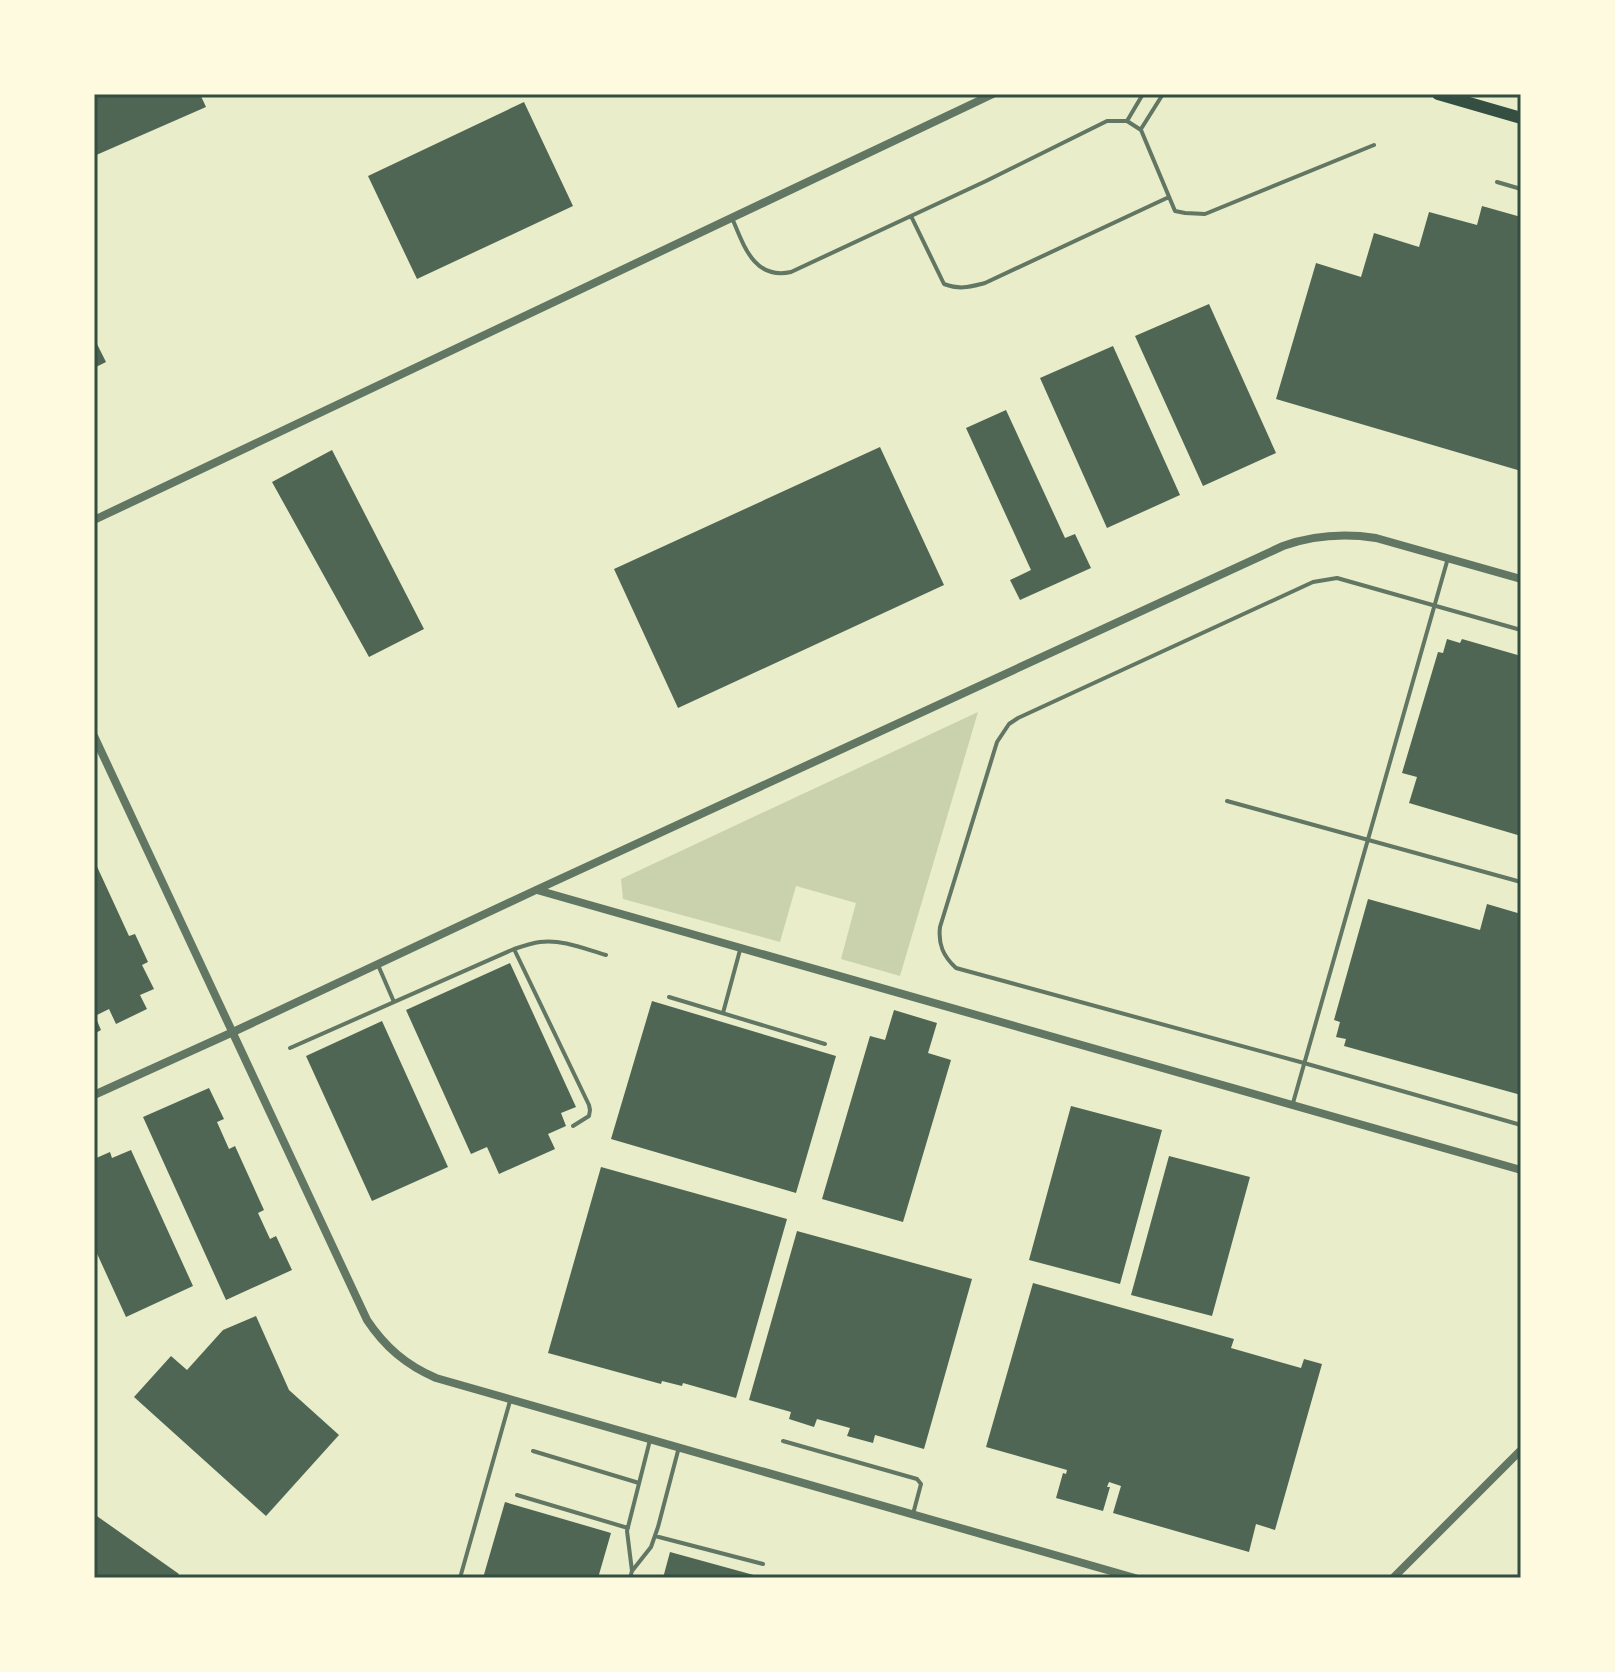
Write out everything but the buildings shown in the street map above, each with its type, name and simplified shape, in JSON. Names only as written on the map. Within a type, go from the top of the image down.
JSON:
[{"type":"main road","points":[[1438,94],[1521,118]]},
{"type":"street","points":[[94,520],[993,94]]},
{"type":"street","points":[[94,1095],[1283,546],[1312,537],[1343,534],[1376,538],[1521,579]]},
{"type":"street","points":[[94,736],[359,1304],[377,1334],[399,1357],[436,1378],[1135,1578]]},
{"type":"street","points":[[536,890],[1521,1170]]},
{"type":"street","points":[[1393,1578],[1521,1450]]},
{"type":"lane","points":[[1127,121],[1143,94]]},
{"type":"lane","points":[[1141,130],[1163,94]]},
{"type":"lane","points":[[732,218],[753,259],[769,272],[780,274],[791,272],[911,216],[1107,121],[1127,121],[1141,130],[1175,211],[1185,213],[1205,214],[1374,145]]},
{"type":"lane","points":[[1497,182],[1521,189]]},
{"type":"lane","points":[[911,216],[944,284],[968,288],[985,283],[1169,197]]},
{"type":"lane","points":[[1292,1105],[1448,558]]},
{"type":"lane","points":[[1521,630],[1337,578],[1313,582],[1018,718],[1009,724],[997,742],[939,938],[942,951],[956,968],[1521,1125]]},
{"type":"lane","points":[[1227,801],[1521,882]]},
{"type":"lane","points":[[290,1048],[514,949],[539,942],[553,942],[606,955]]},
{"type":"lane","points":[[723,1013],[740,948]]},
{"type":"lane","points":[[514,949],[589,1105],[589,1116],[573,1126]]},
{"type":"lane","points":[[378,965],[394,1002]]},
{"type":"lane","points":[[669,997],[825,1044]]},
{"type":"lane","points":[[460,1578],[511,1399]]},
{"type":"lane","points":[[632,1571],[628,1528],[650,1438]]},
{"type":"lane","points":[[783,1441],[917,1479],[921,1484],[913,1514]]},
{"type":"lane","points":[[630,1578],[651,1547],[679,1446]]},
{"type":"lane","points":[[533,1451],[639,1483]]},
{"type":"lane","points":[[517,1495],[628,1528]]},
{"type":"lane","points":[[655,1536],[763,1564]]},
{"type":"green space","points":[[978,712],[900,976],[841,959],[856,903],[796,886],[780,942],[623,899],[621,879]]}]
